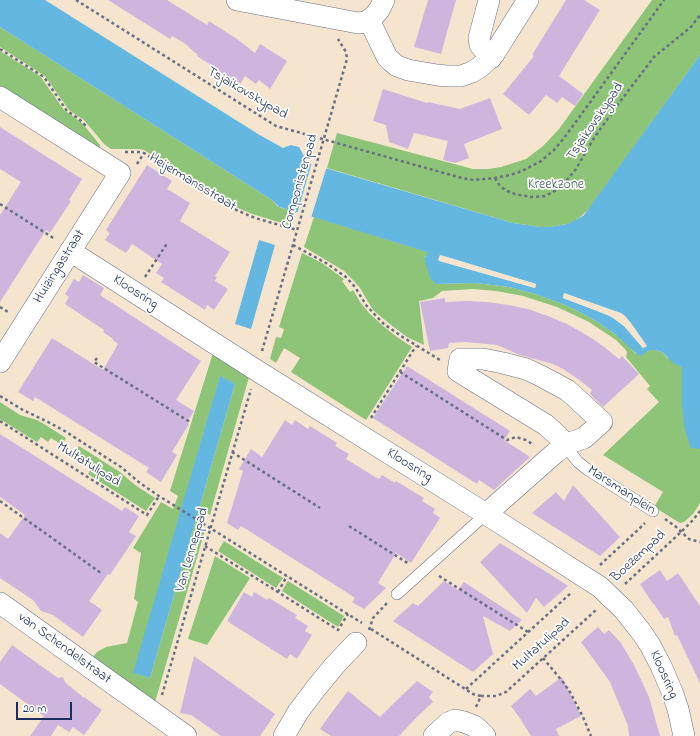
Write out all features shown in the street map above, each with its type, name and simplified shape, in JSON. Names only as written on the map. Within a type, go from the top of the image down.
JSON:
[{"type":"street","points":[[236,0],[358,23],[370,20],[379,10],[384,0]]},
{"type":"street","points":[[489,0],[479,38],[480,45],[491,58]]},
{"type":"street","points":[[370,20],[387,57],[394,64],[399,67],[437,75],[461,76],[472,72],[491,58],[500,47],[528,0]]},
{"type":"street","points":[[0,97],[120,173]]},
{"type":"street","name":"Huizingastraat","points":[[0,362],[120,173]]},
{"type":"street","name":"Kloosring","points":[[70,251],[600,587],[624,610],[642,633],[657,657],[673,694],[684,736]]},
{"type":"street","points":[[458,371],[460,359],[504,363],[526,369],[567,390],[602,422],[584,438],[558,451],[486,514]]},
{"type":"street","name":"Marsmanplein","points":[[458,371],[546,425],[558,436],[558,451]]},
{"type":"street","name":"van Schendelstraat","points":[[0,603],[186,736]]},
{"type":"street","points":[[284,736],[316,688],[356,643]]},
{"type":"street","points":[[434,736],[444,726],[452,721],[460,721],[478,730]]},
{"type":"lane","name":"Marsmanplein","points":[[558,451],[570,452],[578,462],[588,470],[653,511]]},
{"type":"lane","points":[[397,594],[486,514]]},
{"type":"path","name":"Tsjaikovskypad","points":[[76,0],[279,127],[462,178],[474,180],[510,175],[531,167],[559,145],[664,0]]},
{"type":"path","name":"Tsjaikovskypad","points":[[495,178],[497,183],[503,189],[523,196],[540,197],[557,190],[570,177],[600,130],[650,62],[658,53],[691,27],[700,15]]},
{"type":"path","name":"Componistenpad","points":[[256,370],[319,157],[346,59],[346,52],[338,39],[340,20]]},
{"type":"path","points":[[0,49],[44,77],[67,110],[88,128]]},
{"type":"path","points":[[124,152],[144,153]]},
{"type":"path","name":"Heijermansstraat","points":[[120,173],[128,178],[144,153],[234,209],[255,218],[297,230]]},
{"type":"path","points":[[0,204],[63,244],[70,251]]},
{"type":"path","points":[[135,293],[168,242]]},
{"type":"path","points":[[293,245],[326,263],[346,277],[377,318],[393,331],[458,371]]},
{"type":"path","points":[[360,435],[416,346]]},
{"type":"path","points":[[97,358],[94,362],[190,422]]},
{"type":"path","name":"Van Lenneppad","points":[[156,715],[256,370]]},
{"type":"path","points":[[400,372],[507,440],[516,437],[558,451]]},
{"type":"path","name":"Multatulipad","points":[[0,396],[23,410],[54,425],[121,467],[159,496],[473,694],[492,697],[504,693],[611,596]]},
{"type":"path","name":"Multatulipad","points":[[0,421],[148,515],[159,496]]},
{"type":"path","points":[[232,452],[320,508]]},
{"type":"path","points":[[0,501],[101,572]]},
{"type":"path","name":"Marsmanplein","points":[[653,511],[681,532]]},
{"type":"path","name":"Boezempad","points":[[586,578],[640,528],[653,511]]},
{"type":"path","name":"Boezempad","points":[[611,596],[681,532],[700,511]]},
{"type":"path","points":[[349,526],[528,632]]},
{"type":"path","name":"Boezempad","points":[[681,532],[689,539],[699,542]]},
{"type":"path","points":[[205,546],[338,630],[348,614]]},
{"type":"path","points":[[278,592],[288,576]]},
{"type":"path","name":"Multatulipad","points":[[466,689],[586,578]]},
{"type":"path","points":[[369,628],[375,615],[397,594]]},
{"type":"path","points":[[543,658],[570,692],[583,717],[590,736]]},
{"type":"path","points":[[478,730],[477,705],[481,696]]},
{"type":"green space","name":"Kreekzone","points":[[652,0],[700,0],[700,55],[589,209],[573,222],[550,227],[513,223],[327,168],[337,133],[473,169],[501,167],[526,159],[543,146],[559,129]]},
{"type":"green space","points":[[0,27],[272,200],[277,206],[296,211],[292,226],[252,214],[236,207],[144,150],[111,149],[104,144],[84,120],[69,110],[45,76],[0,47]]},
{"type":"green space","points":[[0,51],[40,76],[64,110],[83,124],[100,147],[97,148],[0,88]]},
{"type":"green space","points":[[314,217],[428,252],[427,256],[424,257],[436,284],[484,284],[509,287],[535,294],[574,309],[596,321],[615,334],[636,354],[655,350],[662,352],[667,358],[700,359],[700,503],[693,514],[684,522],[680,523],[654,507],[663,492],[603,455],[659,402],[647,389],[650,386],[626,357],[627,352],[616,340],[589,322],[557,307],[523,296],[496,291],[473,289],[442,291],[433,298],[419,301],[424,345],[407,337],[373,310],[360,288],[344,271],[304,247]]},
{"type":"green space","points":[[302,253],[322,263],[344,279],[342,281],[350,292],[353,290],[369,313],[383,326],[412,347],[366,420],[291,372],[300,358],[284,348],[276,363],[270,359],[276,337],[281,338],[284,329],[279,327]]},
{"type":"green space","points":[[213,353],[249,377],[210,515],[203,511],[199,526],[205,530],[155,702],[92,658],[97,652],[106,647],[127,643],[138,602],[134,599],[141,553],[133,548],[161,502],[173,509],[178,496],[170,491]],"holes":[[[220,377],[235,384],[150,678],[134,673]]]},
{"type":"green space","points":[[0,402],[20,415],[37,420],[66,438],[62,445],[51,438],[48,442],[41,437],[37,442],[0,419]]},
{"type":"green space","points":[[79,446],[120,472],[135,485],[155,498],[146,511],[88,474],[91,469],[82,464],[85,460],[74,453]]},
{"type":"green space","points":[[224,541],[283,578],[276,588],[218,551]]},
{"type":"green space","points":[[215,556],[250,578],[207,645],[188,639]]},
{"type":"green space","points":[[288,581],[344,616],[338,627],[282,591]]},
{"type":"water","points":[[0,0],[45,0],[258,134],[283,148],[291,145],[299,147],[308,163],[513,223],[540,227],[567,224],[584,215],[700,55],[700,449],[691,448],[686,434],[682,407],[682,367],[673,363],[662,352],[651,350],[642,356],[638,355],[615,334],[596,321],[574,309],[535,294],[509,287],[484,284],[436,284],[430,278],[424,257],[427,256],[427,252],[279,207],[272,200],[0,27]],"holes":[[[440,255],[536,284],[535,288],[439,261]],[[564,293],[625,316],[646,346],[643,348],[624,326],[610,316],[563,298]]]},
{"type":"water","points":[[259,240],[275,245],[251,329],[235,324]]},
{"type":"water","points":[[220,376],[235,384],[150,678],[133,673]]},
{"type":"pier","points":[[312,162],[327,166],[311,218],[297,214]]},
{"type":"pier","points":[[440,255],[536,284],[535,288],[438,260]]},
{"type":"pier","points":[[564,293],[621,313],[631,323],[647,346],[643,348],[624,326],[614,318],[563,298]],"holes":[[[565,296],[620,315],[630,324],[644,345],[626,324],[616,317]]]},
{"type":"building","points":[[108,0],[167,0],[207,25],[209,21],[237,39],[255,53],[260,44],[287,61],[270,89],[259,80],[256,84],[245,76],[239,86],[222,77],[219,70],[197,56],[198,55],[184,43],[172,36],[170,39]]},
{"type":"building","points":[[428,0],[456,0],[441,54],[414,47]]},
{"type":"building","points":[[566,0],[584,0],[600,10],[559,76],[583,94],[575,106],[562,97],[557,103],[546,95],[529,115],[503,94],[534,56],[532,55]]},
{"type":"building","points":[[383,89],[427,103],[460,109],[490,98],[502,129],[464,144],[469,158],[455,163],[443,160],[448,141],[414,133],[408,149],[389,142],[386,125],[373,121]]},
{"type":"building","points":[[0,127],[82,179],[69,200],[71,201],[50,233],[46,230],[0,302],[0,215],[21,182],[0,169]]},
{"type":"building","points":[[147,165],[172,181],[167,189],[190,203],[180,221],[230,252],[215,276],[217,277],[215,281],[228,289],[214,310],[207,305],[205,310],[161,282],[164,278],[156,273],[162,264],[132,244],[126,253],[105,240],[110,233],[106,230]]},
{"type":"building","points":[[83,275],[104,288],[100,295],[201,361],[176,400],[194,411],[187,422],[189,424],[172,452],[177,455],[161,482],[146,472],[149,468],[35,397],[33,401],[18,392],[52,338],[103,370],[118,344],[103,332],[104,330],[65,304],[69,297],[65,294],[74,279],[79,282]]},
{"type":"building","points":[[445,298],[445,302],[487,302],[508,305],[528,309],[548,316],[585,334],[619,359],[622,356],[639,374],[603,407],[590,394],[592,390],[563,369],[553,364],[520,355],[497,345],[466,342],[449,343],[448,348],[430,351],[420,302]]},
{"type":"building","points":[[407,366],[510,431],[504,440],[530,457],[494,490],[479,480],[477,484],[373,418]]},
{"type":"building","points":[[285,420],[292,425],[295,420],[308,429],[310,426],[337,443],[335,446],[349,454],[346,459],[379,479],[382,475],[395,483],[396,481],[424,498],[422,501],[435,509],[433,513],[440,518],[411,563],[396,553],[378,583],[386,588],[364,609],[352,602],[355,598],[343,590],[241,526],[238,530],[227,523],[243,471],[239,469],[251,449],[262,457]]},
{"type":"building","points":[[0,434],[122,511],[125,507],[139,516],[129,532],[136,536],[110,575],[108,574],[89,601],[102,610],[83,637],[53,615],[41,611],[33,600],[0,578],[0,533],[8,539],[25,515],[0,497]]},
{"type":"building","points":[[573,485],[620,537],[600,556],[532,513],[556,492],[564,501]]},
{"type":"building","points":[[500,543],[568,586],[544,607],[536,598],[527,613],[480,562]]},
{"type":"building","points":[[660,570],[667,581],[678,573],[700,606],[700,683],[677,635],[675,636],[668,617],[664,619],[640,584]]},
{"type":"building","points":[[444,581],[458,590],[464,582],[522,620],[510,631],[483,616],[493,654],[473,672],[393,621],[413,603],[418,606]]},
{"type":"building","points":[[244,592],[252,597],[254,592],[267,600],[269,598],[297,615],[295,618],[308,626],[305,631],[312,635],[297,659],[290,654],[287,659],[227,621]]},
{"type":"building","points":[[598,627],[604,634],[609,630],[621,643],[634,665],[649,697],[660,736],[629,736],[628,726],[610,682],[581,642]]},
{"type":"building","points":[[12,645],[58,678],[63,677],[65,682],[84,698],[102,710],[84,735],[73,727],[69,732],[58,725],[51,736],[30,736],[44,716],[0,684],[0,662]]},
{"type":"building","points":[[194,656],[275,714],[260,736],[221,736],[191,715],[180,713]]},
{"type":"building","points":[[562,677],[581,716],[556,729],[559,736],[531,736],[511,706],[530,689],[536,696]]},
{"type":"building","points":[[417,681],[433,692],[429,697],[433,702],[399,736],[331,736],[320,729],[348,691],[380,717]]}]
